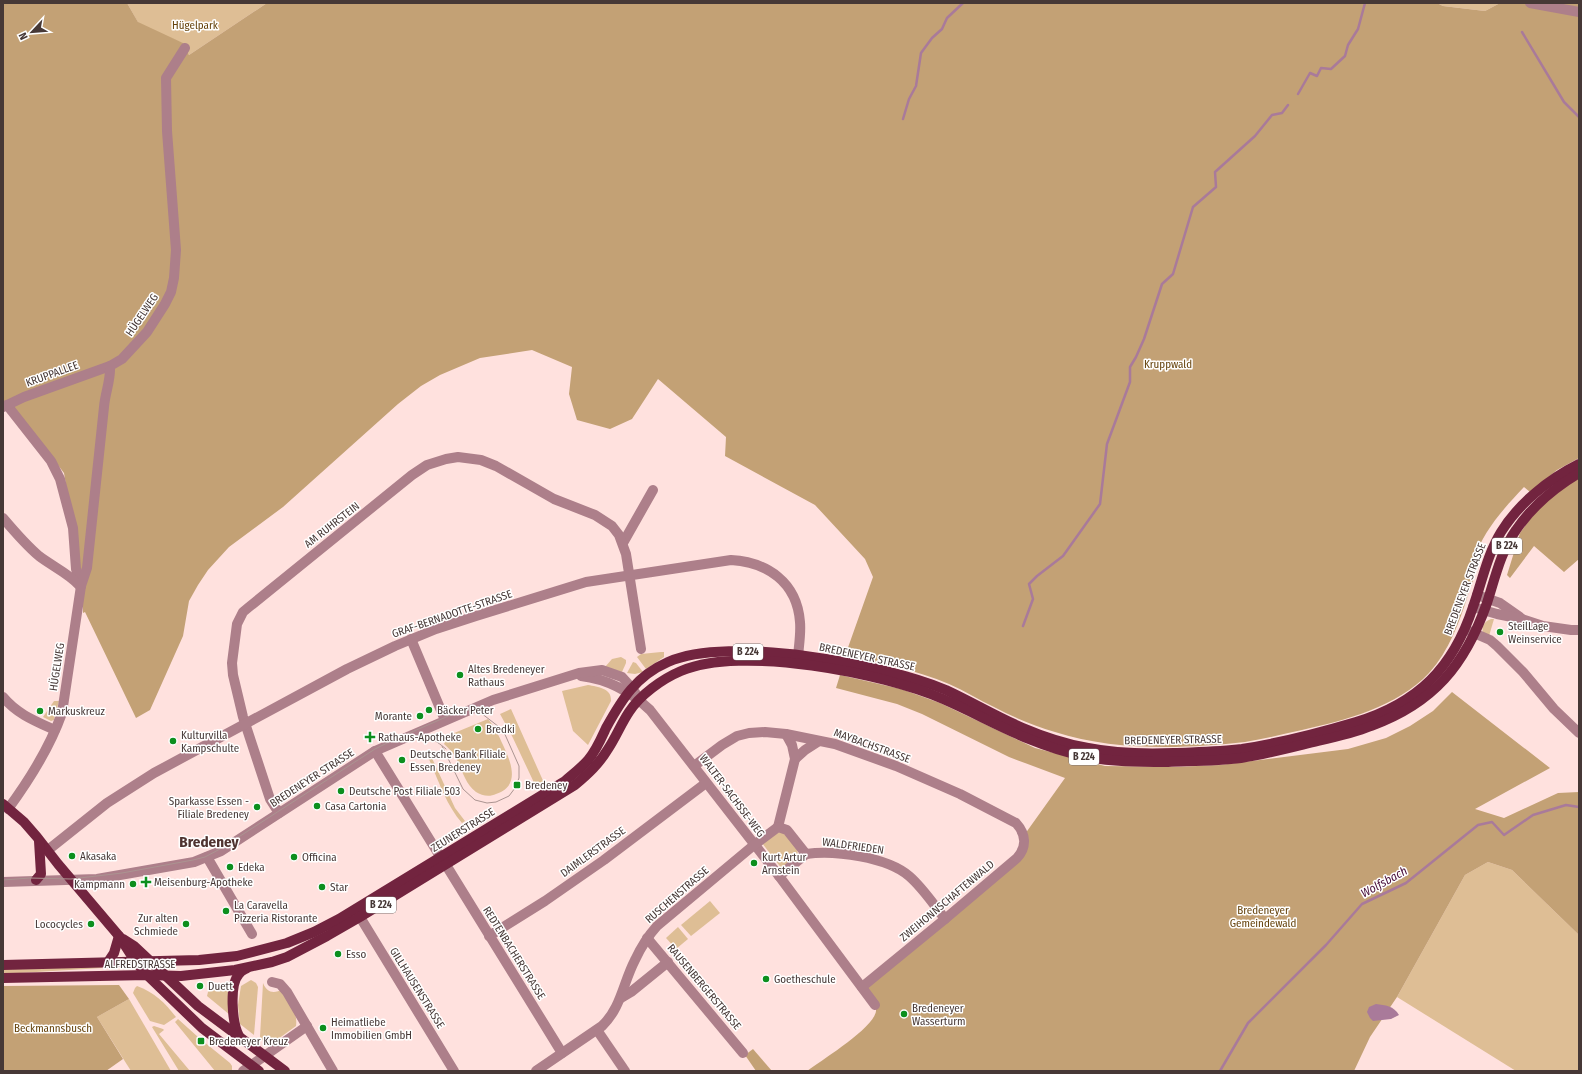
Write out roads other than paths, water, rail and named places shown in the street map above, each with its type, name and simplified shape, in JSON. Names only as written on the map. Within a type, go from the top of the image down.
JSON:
[{"type":"main road","name":"BREDENEYER STRASSE","points":[[630,690],[655,670],[669,662],[699,654],[734,652],[798,656],[846,663],[888,672],[918,680],[946,690],[1026,729],[1055,740],[1086,748],[1112,752],[1141,754],[1208,752],[1241,749],[1320,732],[1360,721],[1386,711],[1424,687],[1439,673],[1452,654],[1465,630],[1489,555],[1501,532],[1535,493],[1557,476],[1579,464]]},
{"type":"main road","name":"BREDENEYER STRASSE","points":[[640,700],[655,686],[666,679],[697,665],[712,662],[764,661],[795,664],[862,675],[916,689],[942,699],[1020,736],[1051,748],[1110,761],[1205,761],[1242,758],[1287,749],[1355,731],[1390,719],[1409,709],[1428,695],[1445,679],[1458,662],[1475,634],[1501,558],[1515,532],[1540,500],[1561,484],[1579,473]]},
{"type":"main road","name":"ZEUNERSTRASSE","points":[[276,960],[298,952],[360,917],[565,781],[578,771],[594,751],[618,706],[630,690]]},
{"type":"main road","name":"ZEUNERSTRASSE","points":[[268,948],[287,943],[320,929],[443,862],[575,785],[588,774],[609,749],[629,712],[640,700]]},
{"type":"main road","points":[[6,806],[39,839],[72,881],[119,936],[135,961],[147,975],[202,1028],[247,1068],[259,1071]]},
{"type":"main road","points":[[36,880],[41,874],[39,839]]},
{"type":"main road","points":[[119,936],[134,946],[198,1006],[285,1071]]},
{"type":"main road","points":[[108,962],[114,953],[119,936]]},
{"type":"main road","name":"ALFREDSTRASSE","points":[[3,965],[199,960],[237,956],[268,948]]},
{"type":"main road","name":"ALFREDSTRASSE","points":[[3,978],[147,975],[180,976],[247,968],[276,960]]},
{"type":"main road","points":[[240,1037],[234,1022],[235,984],[239,973],[247,968]]},
{"type":"street","points":[[1530,3],[1579,12]]},
{"type":"street","name":"HÜGELWEG","points":[[6,806],[33,773],[62,713],[81,586],[87,568],[106,390],[110,378],[110,366],[122,359],[147,332],[166,304],[171,292],[174,278],[176,250],[167,131],[166,78],[185,48]]},
{"type":"street","name":"KRUPPALLEE","points":[[5,406],[110,366]]},
{"type":"street","name":"HÜGELWEG","points":[[5,406],[51,461],[60,479],[72,528],[76,569],[81,586]]},
{"type":"street","name":"AM RUHRSTEIN","points":[[279,813],[270,799],[245,724],[234,685],[232,663],[237,624],[243,612],[282,579],[412,475],[427,465],[458,457],[481,460],[496,466],[554,499],[603,519],[612,526],[620,535],[623,543],[630,575],[641,649]]},
{"type":"street","points":[[623,543],[654,490]]},
{"type":"street","points":[[3,518],[39,556],[73,578],[81,586]]},
{"type":"street","name":"GRAF-BERNADOTTE-STRASSE","points":[[48,850],[107,803],[129,788],[173,762],[378,653],[411,639],[476,616],[586,582],[731,560],[743,560],[757,564],[767,568],[786,584],[796,602],[800,621],[798,656]]},
{"type":"street","points":[[1477,595],[1500,603],[1522,618]]},
{"type":"street","points":[[1473,606],[1496,614],[1522,618],[1543,626],[1579,630]]},
{"type":"street","points":[[1465,630],[1490,640],[1501,649],[1523,672],[1554,709],[1579,733]]},
{"type":"street","points":[[411,639],[445,720]]},
{"type":"street","name":"BREDENEYER STRASSE","points":[[3,882],[36,880],[72,881],[97,879],[190,863],[221,851],[376,751],[493,700],[529,688],[578,676],[600,680],[630,690]]},
{"type":"street","points":[[630,690],[640,700]]},
{"type":"street","points":[[3,697],[23,715],[55,730]]},
{"type":"street","name":"WALTER-SACHSSE-WEG","points":[[640,700],[663,725],[779,876],[875,1005]]},
{"type":"street","name":"MAYBACHSTRASSE","points":[[694,766],[722,745],[737,736],[749,733],[765,732],[786,734],[835,744],[896,766],[960,794],[1016,823]]},
{"type":"street","points":[[754,845],[778,827],[795,759],[792,745],[786,734]]},
{"type":"street","points":[[795,759],[819,741]]},
{"type":"street","name":"REDTENBACHERSTRASSE","points":[[376,751],[562,1053]]},
{"type":"street","name":"DAIMLERSTRASSE","points":[[489,936],[545,901],[604,860],[706,782]]},
{"type":"street","name":"ZWEIHONNSCHAFTENWALD","points":[[862,986],[945,919],[1022,852],[1024,837],[1021,829],[1016,823]]},
{"type":"street","name":"WALDFRIEDEN","points":[[778,827],[787,830],[806,854]]},
{"type":"street","name":"RUSCHENSTRASSE","points":[[536,1071],[597,1030],[612,1016],[621,998],[634,960],[647,938],[658,926],[754,845]]},
{"type":"street","name":"WALDFRIEDEN","points":[[779,876],[806,854],[835,854],[885,862],[900,869],[910,877],[945,919]]},
{"type":"street","points":[[207,857],[252,934]]},
{"type":"street","name":"GILLHAUSENSTRASSE","points":[[360,917],[454,1071]]},
{"type":"street","name":"RAUSENBERGERSTRASSE","points":[[647,938],[743,1053]]},
{"type":"street","name":"RUSCHENSTRASSE","points":[[621,998],[631,992],[668,962]]},
{"type":"street","points":[[272,982],[280,984],[287,992],[333,1071]]},
{"type":"street","points":[[247,1068],[307,1026]]},
{"type":"street","points":[[597,1030],[625,1071]]},
{"type":"waterway","points":[[903,119],[909,99],[916,86],[921,53],[932,38],[942,29],[947,18],[963,3]]},
{"type":"waterway","points":[[1298,94],[1310,73],[1317,76],[1321,68],[1331,69],[1345,56],[1348,45],[1358,29],[1365,3]]},
{"type":"waterway","points":[[1522,32],[1564,102],[1579,117]]},
{"type":"waterway","points":[[1023,626],[1033,599],[1029,584],[1063,556],[1100,504],[1107,444],[1130,382],[1130,367],[1144,339],[1162,284],[1173,274],[1193,207],[1216,187],[1215,172],[1255,136],[1272,115],[1282,113],[1288,105]]},
{"type":"waterway","name":"Wolfsbach","points":[[1220,1071],[1248,1023],[1326,945],[1362,904],[1406,883],[1478,825],[1492,822],[1504,835],[1533,815],[1566,805],[1579,807]]},
{"type":"tram line","points":[[3,880],[30,878],[71,879],[122,873],[205,857],[220,849],[375,749],[460,711],[474,710],[481,713],[503,730],[519,766],[519,778],[515,788],[509,796],[496,802],[487,803],[475,800],[463,789],[442,746]]},
{"type":"tram line","points":[[408,737],[419,735],[428,737],[446,749]]},
{"type":"place","name":"SteilLage Weinservice","points":[[1500,632]]},
{"type":"place","name":"Altes Bredeneyer Rathaus","points":[[460,675]]},
{"type":"place","name":"Bäcker Peter","points":[[429,710]]},
{"type":"place","name":"Markuskreuz","points":[[40,711]]},
{"type":"place","name":"Morante","points":[[420,716]]},
{"type":"place","name":"Bredki","points":[[478,729]]},
{"type":"place","name":"Rathaus-Apotheke","points":[[370,737]]},
{"type":"place","name":"Kulturvilla Kampschulte","points":[[173,741]]},
{"type":"place","name":"Deutsche Bank Filiale Essen Bredeney","points":[[402,760]]},
{"type":"place","name":"Bredeney","points":[[517,785]]},
{"type":"place","name":"Deutsche Post Filiale 503","points":[[341,791]]},
{"type":"place","name":"Casa Cartonia","points":[[317,806]]},
{"type":"place","name":"Sparkasse Essen - Filiale Bredeney","points":[[257,807]]},
{"type":"place","name":"Akasaka","points":[[72,856]]},
{"type":"place","name":"Officina","points":[[294,857]]},
{"type":"place","name":"Kurt Artur Arnstein","points":[[754,863]]},
{"type":"place","name":"Edeka","points":[[230,867]]},
{"type":"place","name":"Meisenburg-Apotheke","points":[[146,882]]},
{"type":"place","name":"Kampmann","points":[[133,884]]},
{"type":"place","name":"Star","points":[[322,887]]},
{"type":"place","name":"La Caravella Pizzeria Ristorante","points":[[226,911]]},
{"type":"place","name":"Lococycles","points":[[91,924]]},
{"type":"place","name":"Zur alten Schmiede","points":[[186,924]]},
{"type":"place","name":"Esso","points":[[338,954]]},
{"type":"place","name":"Goetheschule","points":[[766,979]]},
{"type":"place","name":"Duett","points":[[200,986]]},
{"type":"place","name":"Bredeneyer Wasserturm","points":[[904,1014]]},
{"type":"place","name":"Heimatliebe Immobilien GmbH","points":[[323,1028]]},
{"type":"place","name":"Bredeneyer Kreuz","points":[[201,1041]]},
{"type":"district","name":"Bredeney","points":[[209,842]]},
{"type":"park label","name":"Hügelpark","points":[[195,25]]},
{"type":"park label","name":"Kruppwald","points":[[1168,364]]},
{"type":"park label","name":"Bredeneyer Gemeindewald","points":[[1263,916]]},
{"type":"park label","name":"Beckmannsbusch","points":[[53,1028]]}]
